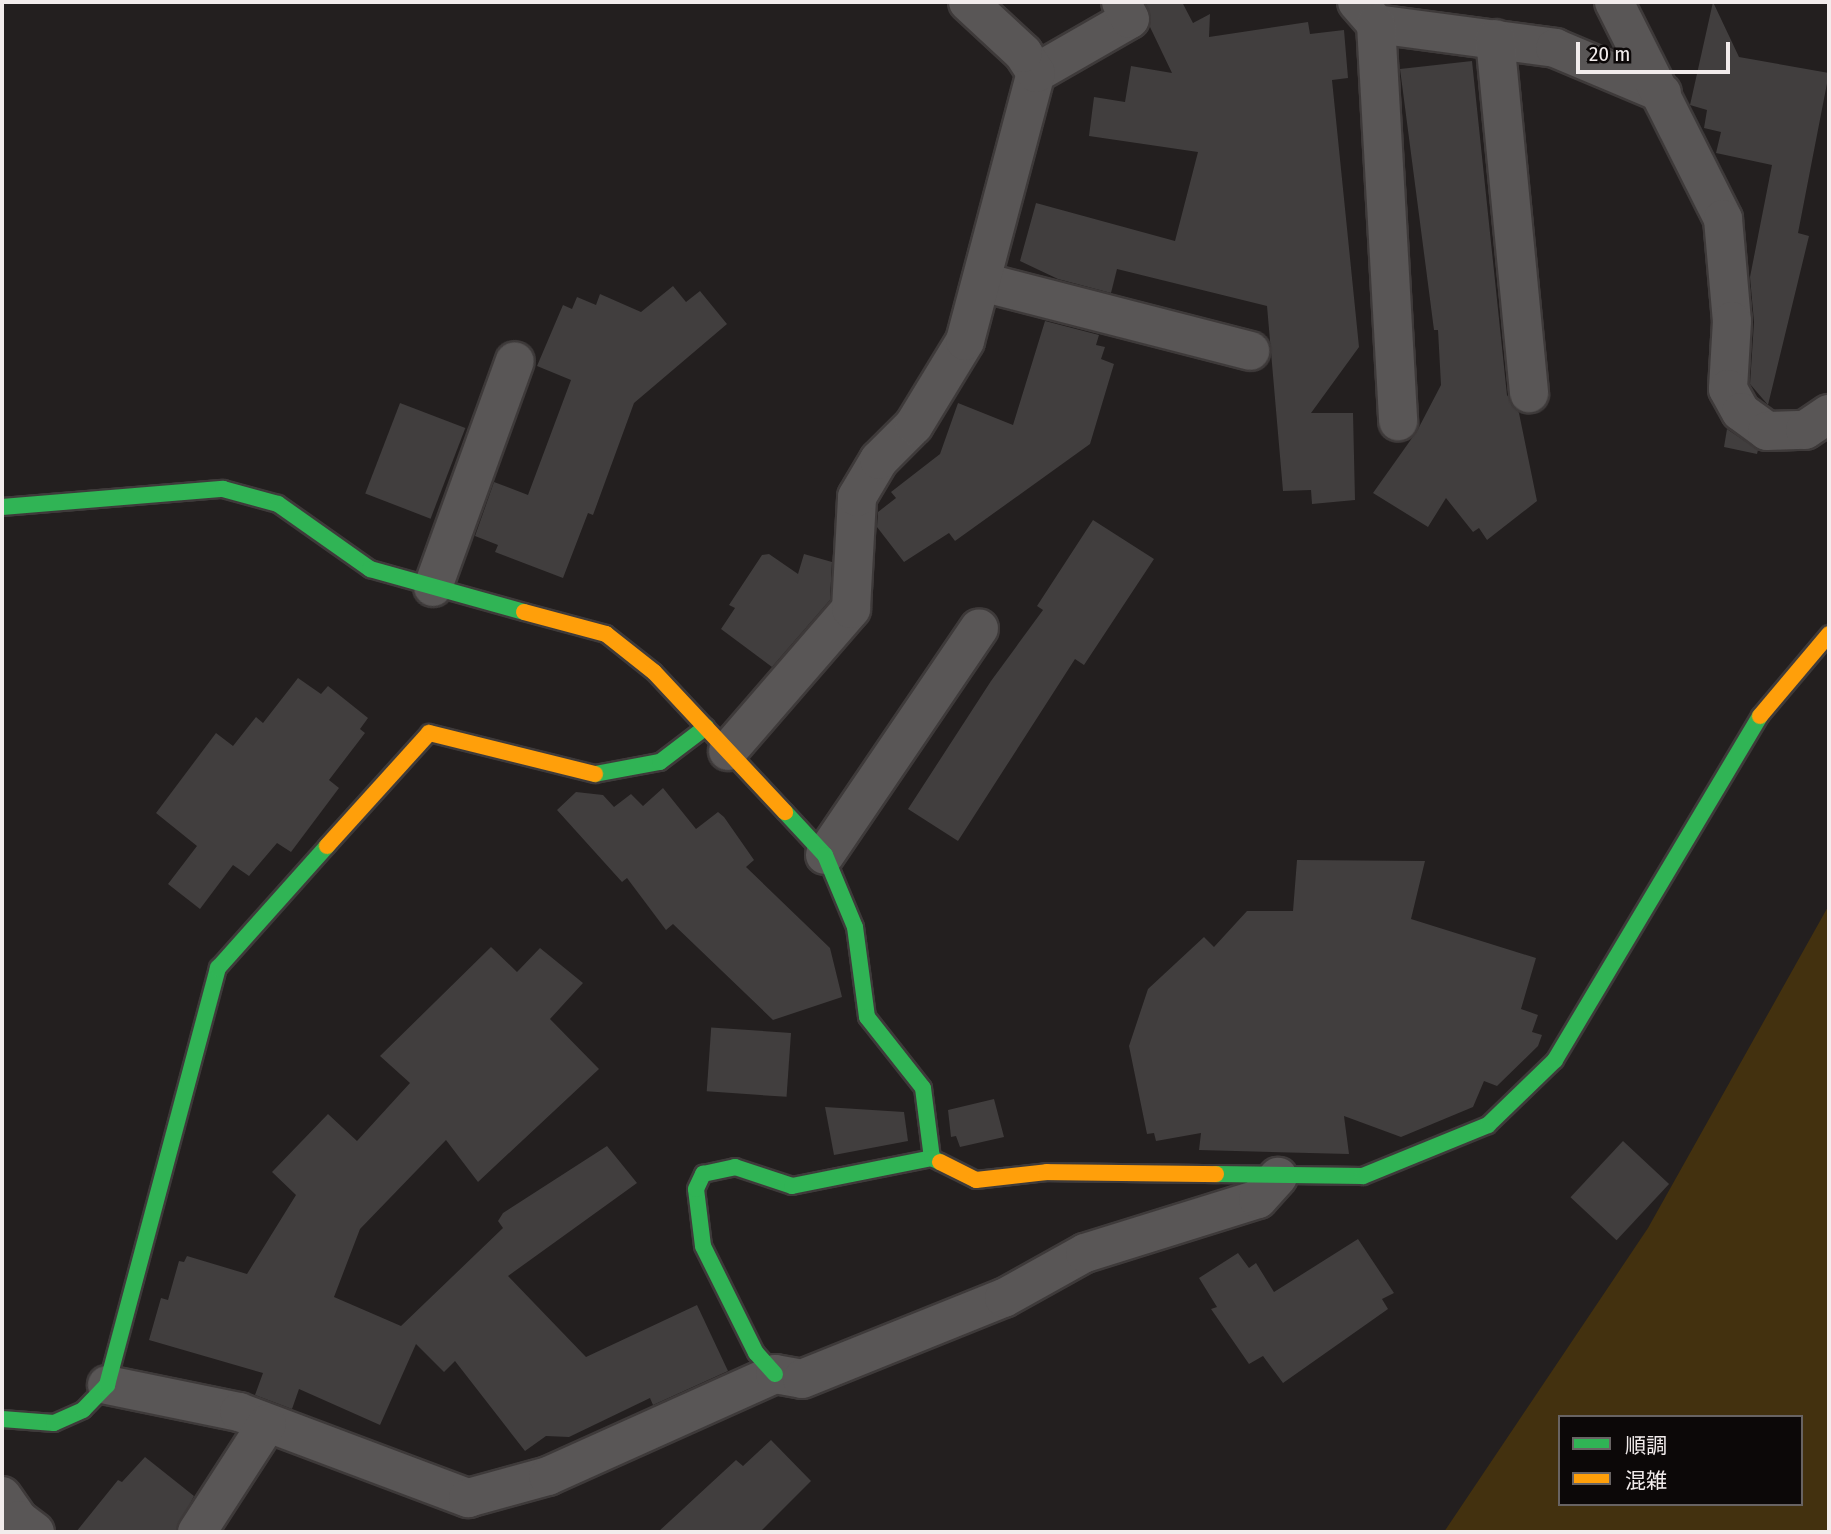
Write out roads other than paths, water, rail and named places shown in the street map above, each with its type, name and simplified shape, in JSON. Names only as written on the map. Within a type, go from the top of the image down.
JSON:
[{"type":"street","points":[[968,2],[1023,53],[1036,73]]},
{"type":"street","points":[[2,1419],[54,1423],[83,1410],[107,1385],[218,968],[429,733],[594,774],[660,762],[717,739],[851,609],[857,497],[879,460],[914,425],[965,341],[982,282],[1016,136],[1036,73],[1130,19],[1121,2]]},
{"type":"street","points":[[1614,2],[1723,219],[1732,321],[1728,389],[1741,411],[1767,431],[1805,430],[1829,414]]},
{"type":"street","points":[[1398,421],[1367,13],[1495,39],[1555,48],[1662,93]]},
{"type":"street","points":[[1495,39],[1530,393]]},
{"type":"street","points":[[982,282],[1250,351]]},
{"type":"street","points":[[433,587],[515,361]]},
{"type":"street","points":[[2,506],[223,489],[278,504],[370,569],[606,634],[654,672],[825,855],[855,927],[867,1017],[923,1088],[932,1158]]},
{"type":"street","points":[[825,855],[979,628]]},
{"type":"street","points":[[775,1374],[751,1343],[703,1246],[696,1213],[696,1189],[703,1174],[734,1167],[792,1186],[932,1158],[976,1180],[1047,1172],[1363,1176],[1488,1125],[1555,1060],[1766,705],[1829,634]]},
{"type":"street","points":[[107,1385],[239,1412],[468,1498],[548,1476],[775,1374],[802,1379],[1004,1298],[1085,1253],[1258,1199],[1278,1177]]},
{"type":"street","points":[[197,1532],[267,1424]]},
{"type":"street","points":[[2,1496],[19,1520],[35,1532]]}]
